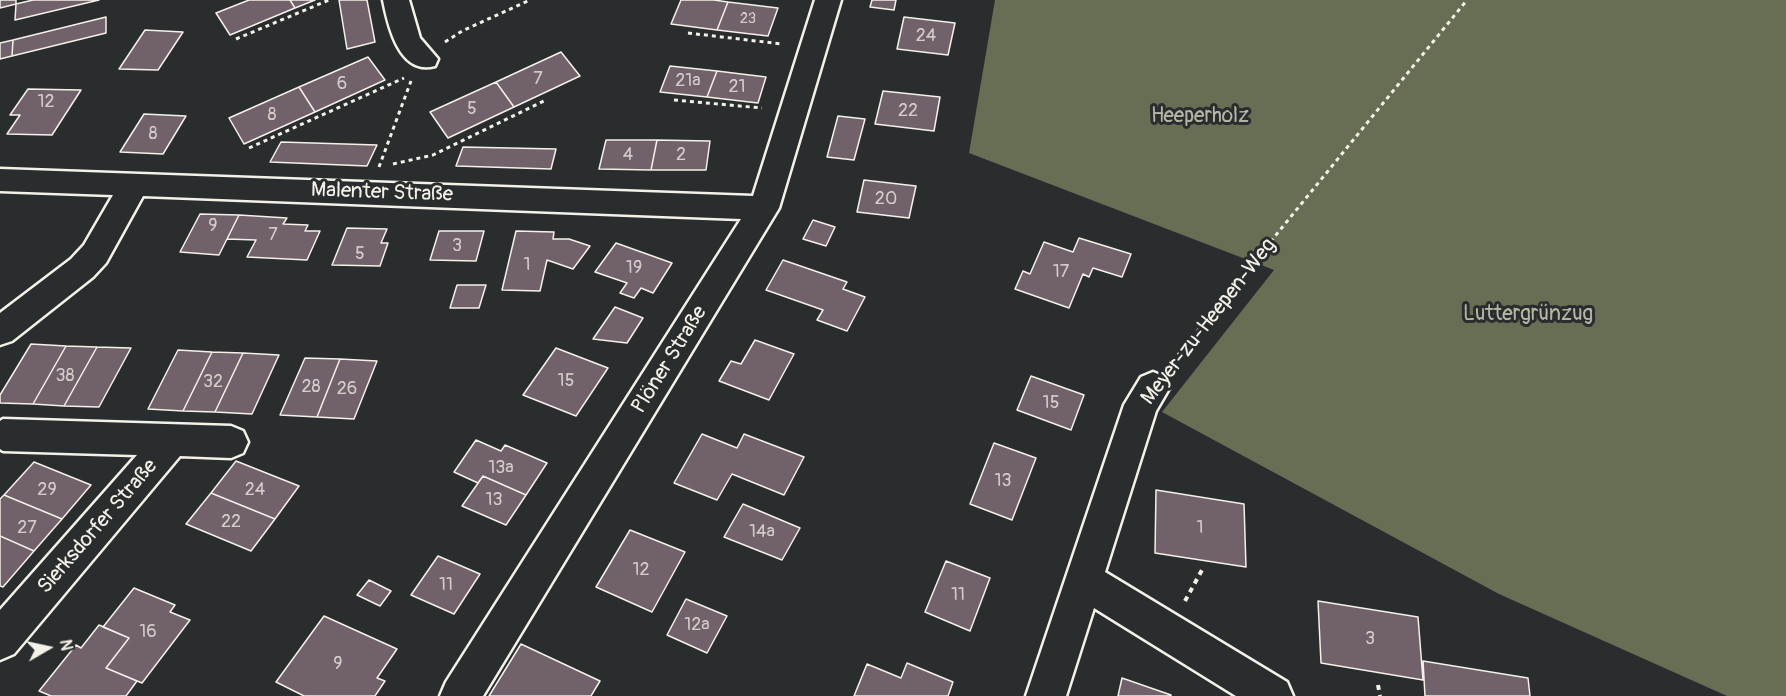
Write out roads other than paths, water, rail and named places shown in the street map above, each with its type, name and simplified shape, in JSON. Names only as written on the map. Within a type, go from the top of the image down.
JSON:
[{"type":"street","points":[[396,0],[402,33],[411,49],[425,59]]},
{"type":"street","name":"Plöner Straße","points":[[460,696],[764,208],[828,0]]},
{"type":"street","name":"Malenter Straße","points":[[0,180],[134,184],[374,179],[764,208]]},
{"type":"street","points":[[0,331],[82,268],[95,254],[134,184]]},
{"type":"street","name":"Meyer-zu-Heepen-Weg","points":[[1046,696],[1141,405],[1153,387]]},
{"type":"street","name":"Sierksdorfer Straße","points":[[3,435],[231,442]]},
{"type":"street","name":"Sierksdorfer Straße","points":[[0,640],[172,440]]},
{"type":"street","points":[[1084,580],[1273,696]]},
{"type":"park label","name":"Heeperholz","points":[[1200,117]]},
{"type":"park label","name":"Luttergrünzug","points":[[1528,315]]}]
